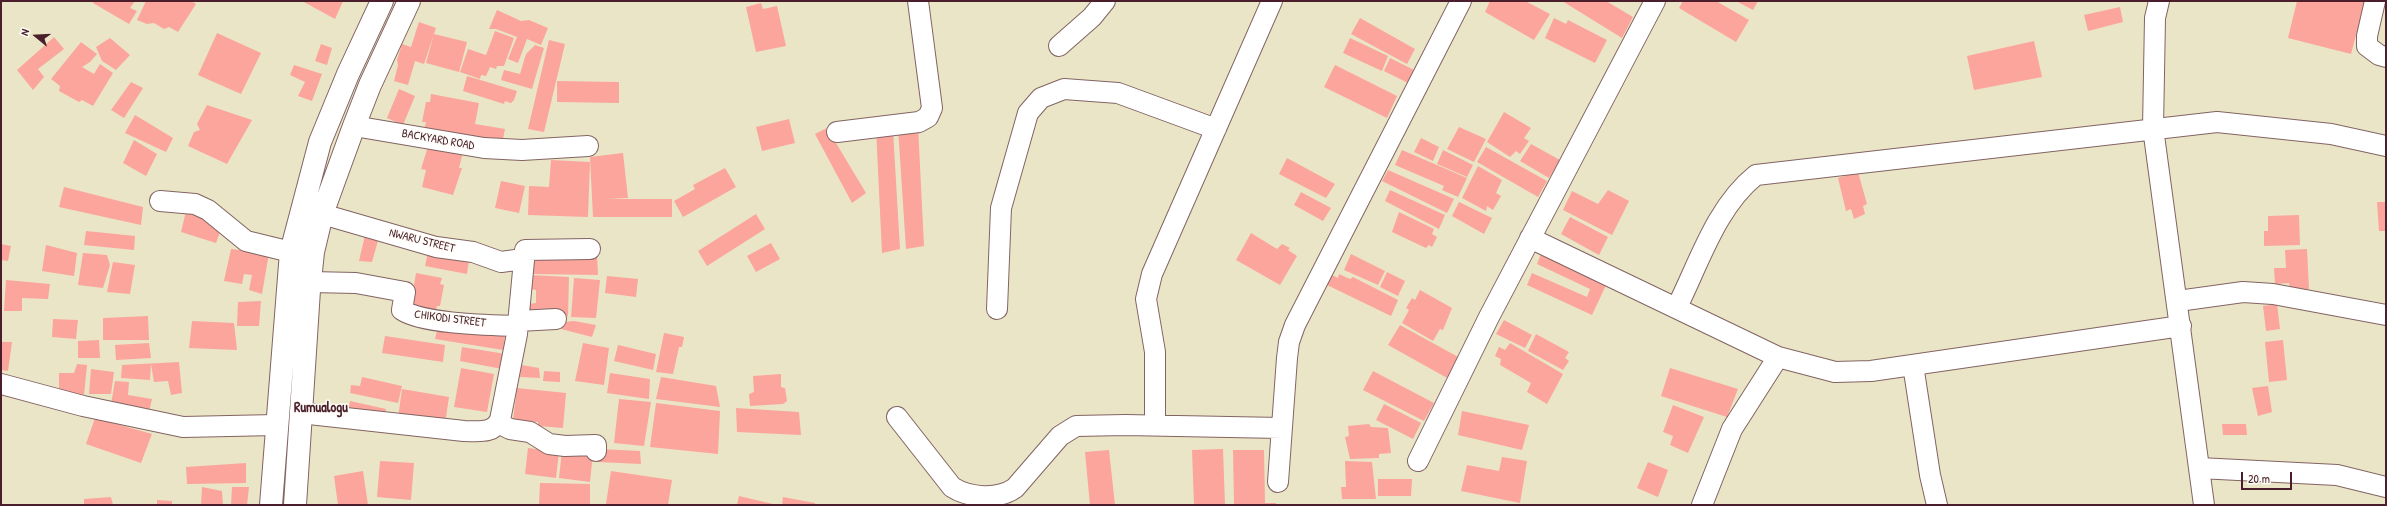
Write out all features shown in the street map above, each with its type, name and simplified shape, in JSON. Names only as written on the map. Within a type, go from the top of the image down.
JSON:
[{"type":"main road","points":[[271,505],[276,425],[291,252],[320,142],[348,74],[382,1]]},
{"type":"main road","points":[[295,505],[300,413],[313,252],[322,214],[354,126],[370,85],[409,1]]},
{"type":"street","points":[[837,132],[919,122],[928,117],[932,108],[918,1]]},
{"type":"street","points":[[1059,46],[1092,17],[1105,1]]},
{"type":"street","points":[[1155,425],[1155,352],[1146,299],[1152,274],[1272,1]]},
{"type":"street","points":[[1278,482],[1287,358],[1289,342],[1295,325],[1461,1]]},
{"type":"street","points":[[1418,461],[1530,238],[1656,1]]},
{"type":"street","points":[[2159,1],[2155,18],[2153,128],[2178,301],[2204,505]]},
{"type":"street","points":[[2375,1],[2367,36],[2368,46],[2379,55],[2386,57]]},
{"type":"street","points":[[998,309],[1001,208],[1028,113],[1041,98],[1064,89],[1118,93],[1216,129]]},
{"type":"street","points":[[1677,307],[1716,226],[1743,185],[1756,175],[1971,152],[2153,128],[2217,122],[2324,133],[2386,146]]},
{"type":"street","name":"BACKYARD ROAD","points":[[354,126],[484,148],[522,150],[588,146]]},
{"type":"street","points":[[320,142],[346,150]]},
{"type":"street","points":[[160,201],[195,204],[208,210],[246,241],[291,252]]},
{"type":"street","name":"NWARU STREET","points":[[322,214],[436,247],[473,252],[501,262],[523,259]]},
{"type":"street","points":[[1530,238],[1677,307],[1778,357],[1835,372],[1872,371],[2181,326]]},
{"type":"street","points":[[300,413],[464,431],[491,430],[498,423],[518,324],[525,250],[535,248],[590,249]]},
{"type":"street","name":"CHIKODI STREET","points":[[310,282],[356,283],[405,292],[402,310],[412,316],[453,322],[518,324]]},
{"type":"street","points":[[2178,301],[2243,292],[2273,294],[2386,315]]},
{"type":"street","points":[[518,324],[556,319]]},
{"type":"street","points":[[1702,505],[1732,429],[1778,357]]},
{"type":"street","points":[[1913,365],[1930,475],[1937,505]]},
{"type":"street","points":[[1,384],[83,406],[183,427],[276,425]]},
{"type":"street","points":[[897,417],[964,500],[1007,494],[1015,488],[1060,436],[1076,426],[1155,425],[1282,428]]},
{"type":"street","points":[[498,423],[510,429],[530,432],[549,444],[565,446],[596,445],[596,451]]},
{"type":"street","points":[[2199,468],[2337,476],[2386,487]]},
{"type":"building","points":[[94,1],[135,1],[130,8],[137,11],[129,24],[93,3]]},
{"type":"building","points":[[146,1],[191,1],[196,4],[178,32],[169,27],[164,29],[154,23],[147,24],[137,20]]},
{"type":"building","points":[[302,1],[343,1],[335,19]]},
{"type":"building","points":[[1490,1],[1525,1],[1550,14],[1534,40],[1485,12]]},
{"type":"building","points":[[1562,1],[1606,1],[1633,17],[1622,38]]},
{"type":"building","points":[[1683,1],[1716,1],[1749,20],[1736,42],[1679,8]]},
{"type":"building","points":[[1736,1],[1758,1],[1753,10]]},
{"type":"building","points":[[2297,1],[2365,1],[2351,54],[2288,38]]},
{"type":"building","points":[[761,3],[763,9],[777,6],[786,46],[756,52],[746,7]]},
{"type":"building","points":[[2120,7],[2123,22],[2088,31],[2084,15]]},
{"type":"building","points":[[497,10],[521,21],[529,20],[548,28],[541,45],[527,39],[518,63],[508,59],[517,37],[496,29],[489,29]]},
{"type":"building","points":[[1360,18],[1415,49],[1407,64],[1351,34]]},
{"type":"building","points":[[1554,18],[1566,24],[1568,20],[1607,40],[1595,63],[1545,38]]},
{"type":"building","points":[[419,22],[436,28],[424,64],[415,61],[408,85],[394,81],[398,65],[397,60],[402,44],[411,47]]},
{"type":"building","points":[[495,31],[514,38],[504,66],[497,66],[496,69],[490,67],[486,76],[481,75],[480,79],[460,72],[468,49],[486,55]]},
{"type":"building","points":[[217,33],[261,53],[241,94],[198,75]]},
{"type":"building","points":[[434,34],[467,42],[459,72],[426,63]]},
{"type":"building","points":[[54,37],[64,49],[38,69],[44,77],[33,90],[17,70]]},
{"type":"building","points":[[110,38],[130,55],[116,70],[102,61],[96,47]]},
{"type":"building","points":[[1350,38],[1388,56],[1382,71],[1343,53]]},
{"type":"building","points":[[549,40],[565,44],[544,132],[528,129]]},
{"type":"building","points":[[2034,41],[2042,77],[1974,90],[1967,56]]},
{"type":"building","points":[[81,42],[97,54],[90,62],[82,67],[94,74],[100,64],[113,73],[93,106],[82,100],[79,102],[59,91],[60,86],[51,79]]},
{"type":"building","points":[[321,44],[332,48],[327,65],[315,61]]},
{"type":"building","points":[[535,45],[544,48],[532,89],[501,80],[504,70],[520,74],[526,54]]},
{"type":"building","points":[[1390,58],[1414,70],[1408,83],[1384,71]]},
{"type":"building","points":[[294,65],[322,74],[312,101],[298,96],[305,82],[290,75]]},
{"type":"building","points":[[1335,65],[1397,96],[1387,118],[1324,87]]},
{"type":"building","points":[[467,76],[517,91],[514,100],[511,103],[505,101],[504,104],[463,91]]},
{"type":"building","points":[[557,81],[619,82],[619,103],[557,102]]},
{"type":"building","points":[[131,82],[143,88],[124,118],[111,110]]},
{"type":"building","points":[[399,89],[415,96],[403,125],[387,118]]},
{"type":"building","points":[[431,94],[479,103],[475,124],[505,129],[502,144],[424,130],[426,122],[422,122],[426,102],[430,102]]},
{"type":"building","points":[[207,105],[252,120],[227,164],[188,146],[194,132],[200,130],[197,124]]},
{"type":"building","points":[[1504,112],[1531,128],[1524,138],[1529,141],[1520,154],[1516,151],[1510,157],[1487,142]]},
{"type":"building","points":[[135,115],[173,138],[166,152],[125,133]]},
{"type":"building","points":[[789,119],[795,143],[762,151],[756,127]]},
{"type":"building","points":[[918,126],[924,246],[906,249],[898,128]]},
{"type":"building","points":[[1459,127],[1486,139],[1474,162],[1447,149]]},
{"type":"building","points":[[827,128],[866,193],[852,203],[815,134]]},
{"type":"building","points":[[876,129],[893,130],[900,249],[882,253]]},
{"type":"building","points":[[1421,138],[1439,147],[1433,161],[1414,152]]},
{"type":"building","points":[[134,140],[157,154],[146,176],[123,163]]},
{"type":"building","points":[[430,140],[464,148],[459,168],[462,168],[453,195],[422,187],[426,170],[421,169]]},
{"type":"building","points":[[1531,144],[1560,160],[1549,178],[1520,161]]},
{"type":"building","points":[[1486,147],[1547,181],[1538,197],[1477,162]]},
{"type":"building","points":[[1402,150],[1467,178],[1458,197],[1442,190],[1444,186],[1395,165]]},
{"type":"building","points":[[1443,150],[1473,165],[1467,177],[1437,164]]},
{"type":"building","points":[[623,153],[628,198],[606,199],[672,199],[672,217],[593,217],[590,157]]},
{"type":"building","points":[[1287,158],[1335,184],[1326,198],[1279,174]]},
{"type":"building","points":[[551,160],[590,162],[588,217],[528,215],[529,186],[549,187]]},
{"type":"building","points":[[1478,166],[1502,180],[1496,193],[1501,196],[1493,210],[1487,206],[1486,211],[1462,198]]},
{"type":"building","points":[[725,168],[736,187],[683,217],[674,201],[695,189],[693,185]]},
{"type":"building","points":[[1388,170],[1454,199],[1447,213],[1382,181]]},
{"type":"building","points":[[1858,172],[1867,204],[1863,206],[1865,214],[1854,219],[1851,209],[1846,211],[1838,178]]},
{"type":"building","points":[[501,181],[525,186],[519,213],[495,208]]},
{"type":"building","points":[[64,187],[143,207],[141,225],[59,207]]},
{"type":"building","points":[[1390,190],[1445,215],[1439,229],[1385,201]]},
{"type":"building","points":[[1608,190],[1629,201],[1612,235],[1563,210],[1572,191],[1598,204]]},
{"type":"building","points":[[1301,192],[1331,208],[1323,221],[1294,205]]},
{"type":"building","points":[[1459,202],[1492,218],[1484,234],[1452,216]]},
{"type":"building","points":[[2377,202],[2386,202],[2386,231],[2379,231]]},
{"type":"building","points":[[186,211],[203,214],[220,232],[216,243],[181,232]]},
{"type":"building","points":[[1399,212],[1434,229],[1432,234],[1437,237],[1432,247],[1429,245],[1426,248],[1392,232]]},
{"type":"building","points":[[756,214],[765,229],[707,266],[698,251]]},
{"type":"building","points":[[2299,215],[2300,245],[2264,246],[2264,231],[2268,231],[2268,216]]},
{"type":"building","points":[[1570,217],[1608,237],[1599,255],[1561,234]]},
{"type":"building","points":[[86,231],[135,236],[134,250],[84,245]]},
{"type":"building","points":[[1251,233],[1277,249],[1282,244],[1290,248],[1288,250],[1297,256],[1280,285],[1236,260]]},
{"type":"building","points":[[365,235],[379,237],[372,262],[359,261]]},
{"type":"building","points":[[771,243],[780,259],[756,272],[747,256]]},
{"type":"building","points":[[1,244],[11,246],[8,261],[1,260]]},
{"type":"building","points":[[46,245],[77,253],[74,276],[42,271]]},
{"type":"building","points":[[231,249],[269,253],[262,294],[249,290],[252,275],[244,274],[242,284],[224,281]]},
{"type":"building","points":[[2307,249],[2309,289],[2290,290],[2289,283],[2275,284],[2274,268],[2286,268],[2285,250]]},
{"type":"building","points":[[1542,251],[1608,281],[1592,315],[1527,285],[1532,273],[1587,297],[1590,289],[1537,264]]},
{"type":"building","points":[[428,252],[469,260],[467,274],[425,266]]},
{"type":"building","points":[[83,253],[107,255],[110,265],[103,288],[78,285]]},
{"type":"building","points":[[532,254],[597,255],[598,275],[533,274]]},
{"type":"building","points":[[1351,254],[1385,271],[1378,285],[1344,270]]},
{"type":"building","points":[[113,262],[135,265],[130,294],[107,292]]},
{"type":"building","points":[[1387,272],[1405,281],[1398,296],[1380,287]]},
{"type":"building","points":[[416,273],[442,278],[440,284],[444,285],[440,306],[437,306],[435,314],[410,310]]},
{"type":"building","points":[[1339,274],[1350,279],[1353,277],[1398,300],[1391,316],[1327,285],[1332,275],[1338,278]]},
{"type":"building","points":[[530,275],[569,277],[568,316],[528,315],[528,304],[536,303],[536,290],[529,289]]},
{"type":"building","points":[[607,276],[638,279],[636,297],[605,293]]},
{"type":"building","points":[[574,278],[600,280],[596,318],[571,317]]},
{"type":"building","points":[[6,280],[50,284],[48,299],[22,298],[22,311],[4,311]]},
{"type":"building","points":[[1420,290],[1452,308],[1443,330],[1440,329],[1433,341],[1402,323],[1409,310],[1406,308],[1412,298],[1415,300]]},
{"type":"building","points":[[261,301],[259,326],[237,326],[238,302]]},
{"type":"building","points":[[2277,304],[2280,329],[2266,331],[2263,306]]},
{"type":"building","points":[[148,316],[149,340],[103,340],[103,318]]},
{"type":"building","points":[[53,319],[78,320],[76,339],[52,337]]},
{"type":"building","points":[[1504,320],[1532,335],[1525,348],[1496,334]]},
{"type":"building","points":[[192,321],[234,323],[237,350],[189,348]]},
{"type":"building","points":[[574,321],[596,325],[592,337],[561,329],[564,322]]},
{"type":"building","points":[[1400,325],[1460,358],[1449,379],[1388,345]]},
{"type":"building","points":[[438,326],[505,336],[503,350],[435,339]]},
{"type":"building","points":[[664,333],[684,337],[682,347],[679,347],[673,374],[656,372]]},
{"type":"building","points":[[1536,334],[1569,352],[1565,358],[1569,361],[1563,370],[1528,351]]},
{"type":"building","points":[[385,336],[445,345],[443,362],[382,353]]},
{"type":"building","points":[[99,340],[100,358],[78,358],[78,341]]},
{"type":"building","points":[[2283,340],[2287,380],[2269,382],[2265,342]]},
{"type":"building","points":[[1,342],[12,342],[8,371],[1,370]]},
{"type":"building","points":[[149,343],[151,358],[116,360],[115,345]]},
{"type":"building","points":[[583,343],[609,348],[604,385],[575,381]]},
{"type":"building","points":[[1510,343],[1563,374],[1547,404],[1527,392],[1531,383],[1500,365],[1501,359],[1495,356],[1499,347],[1505,350]]},
{"type":"building","points":[[618,345],[656,354],[653,370],[614,361]]},
{"type":"building","points":[[462,347],[506,354],[502,369],[460,361]]},
{"type":"building","points":[[179,362],[182,393],[171,395],[168,381],[154,382],[151,364],[150,380],[121,378],[122,365]]},
{"type":"building","points":[[77,364],[87,365],[84,395],[59,390],[59,373],[74,373]]},
{"type":"building","points":[[521,365],[539,368],[540,378],[520,377]]},
{"type":"building","points":[[461,368],[494,374],[487,412],[454,407]]},
{"type":"building","points":[[1670,368],[1738,389],[1727,417],[1661,396]]},
{"type":"building","points":[[91,369],[114,372],[111,394],[89,394]]},
{"type":"building","points":[[544,371],[560,372],[560,382],[543,381]]},
{"type":"building","points":[[1373,371],[1434,403],[1424,421],[1363,390]]},
{"type":"building","points":[[610,373],[650,379],[649,399],[607,393]]},
{"type":"building","points":[[781,374],[781,387],[785,388],[787,401],[783,404],[750,406],[749,394],[754,392],[753,376]]},
{"type":"building","points":[[362,377],[402,386],[398,403],[350,393],[351,385],[360,386]]},
{"type":"building","points":[[661,377],[716,386],[720,407],[656,399]]},
{"type":"building","points":[[115,381],[129,382],[128,395],[152,399],[149,412],[111,404]]},
{"type":"building","points":[[2268,386],[2272,412],[2258,416],[2252,388]]},
{"type":"building","points":[[517,388],[566,393],[563,428],[538,426],[538,422],[513,420]]},
{"type":"building","points":[[402,389],[449,397],[445,424],[398,418]]},
{"type":"building","points":[[619,399],[651,402],[644,446],[614,443]]},
{"type":"building","points":[[350,401],[386,409],[384,418],[348,411]]},
{"type":"building","points":[[656,403],[720,411],[718,454],[650,447]]},
{"type":"building","points":[[1384,404],[1421,423],[1413,439],[1376,420]]},
{"type":"building","points":[[1673,405],[1704,417],[1688,453],[1670,445],[1673,436],[1663,432]]},
{"type":"building","points":[[736,408],[799,412],[801,435],[737,432]]},
{"type":"building","points":[[1462,411],[1529,425],[1522,450],[1458,435]]},
{"type":"building","points":[[95,418],[152,434],[141,463],[86,444]]},
{"type":"building","points":[[1369,424],[1371,427],[1388,428],[1391,453],[1379,454],[1379,458],[1350,459],[1345,437],[1349,436],[1348,426]]},
{"type":"building","points":[[2222,424],[2246,424],[2247,435],[2223,435]]},
{"type":"building","points":[[528,448],[559,452],[556,478],[525,474]]},
{"type":"building","points":[[600,449],[640,451],[641,464],[598,462]]},
{"type":"building","points":[[1223,449],[1225,505],[1194,505],[1192,450]]},
{"type":"building","points":[[562,450],[593,453],[590,482],[559,478]]},
{"type":"building","points":[[1109,450],[1115,505],[1090,505],[1085,452]]},
{"type":"building","points":[[1233,450],[1264,450],[1265,503],[1276,503],[1276,505],[1234,505]]},
{"type":"building","points":[[1502,457],[1527,461],[1520,503],[1461,491],[1467,465],[1499,471]]},
{"type":"building","points":[[380,461],[414,463],[411,500],[377,497]]},
{"type":"building","points":[[1345,461],[1372,462],[1376,499],[1342,499],[1341,487],[1346,487]]},
{"type":"building","points":[[1648,462],[1668,470],[1658,497],[1637,488]]},
{"type":"building","points":[[246,463],[246,483],[187,484],[186,467]]},
{"type":"building","points":[[363,471],[368,505],[338,505],[334,476]]},
{"type":"building","points":[[611,471],[672,480],[668,505],[606,504]]},
{"type":"building","points":[[1378,479],[1412,479],[1411,496],[1378,496]]},
{"type":"building","points":[[540,483],[590,484],[590,505],[539,505]]},
{"type":"building","points":[[202,487],[222,491],[223,505],[201,505]]},
{"type":"building","points":[[232,487],[249,487],[247,505],[231,505]]},
{"type":"building","points":[[739,496],[773,504],[773,505],[737,505]]},
{"type":"building","points":[[111,497],[113,505],[84,505],[84,499]]},
{"type":"building","points":[[783,497],[815,503],[815,505],[782,505]]},
{"type":"building","points":[[157,500],[172,501],[172,505],[157,505]]},
{"type":"district","name":"Rumualogu","points":[[321,408]]}]
